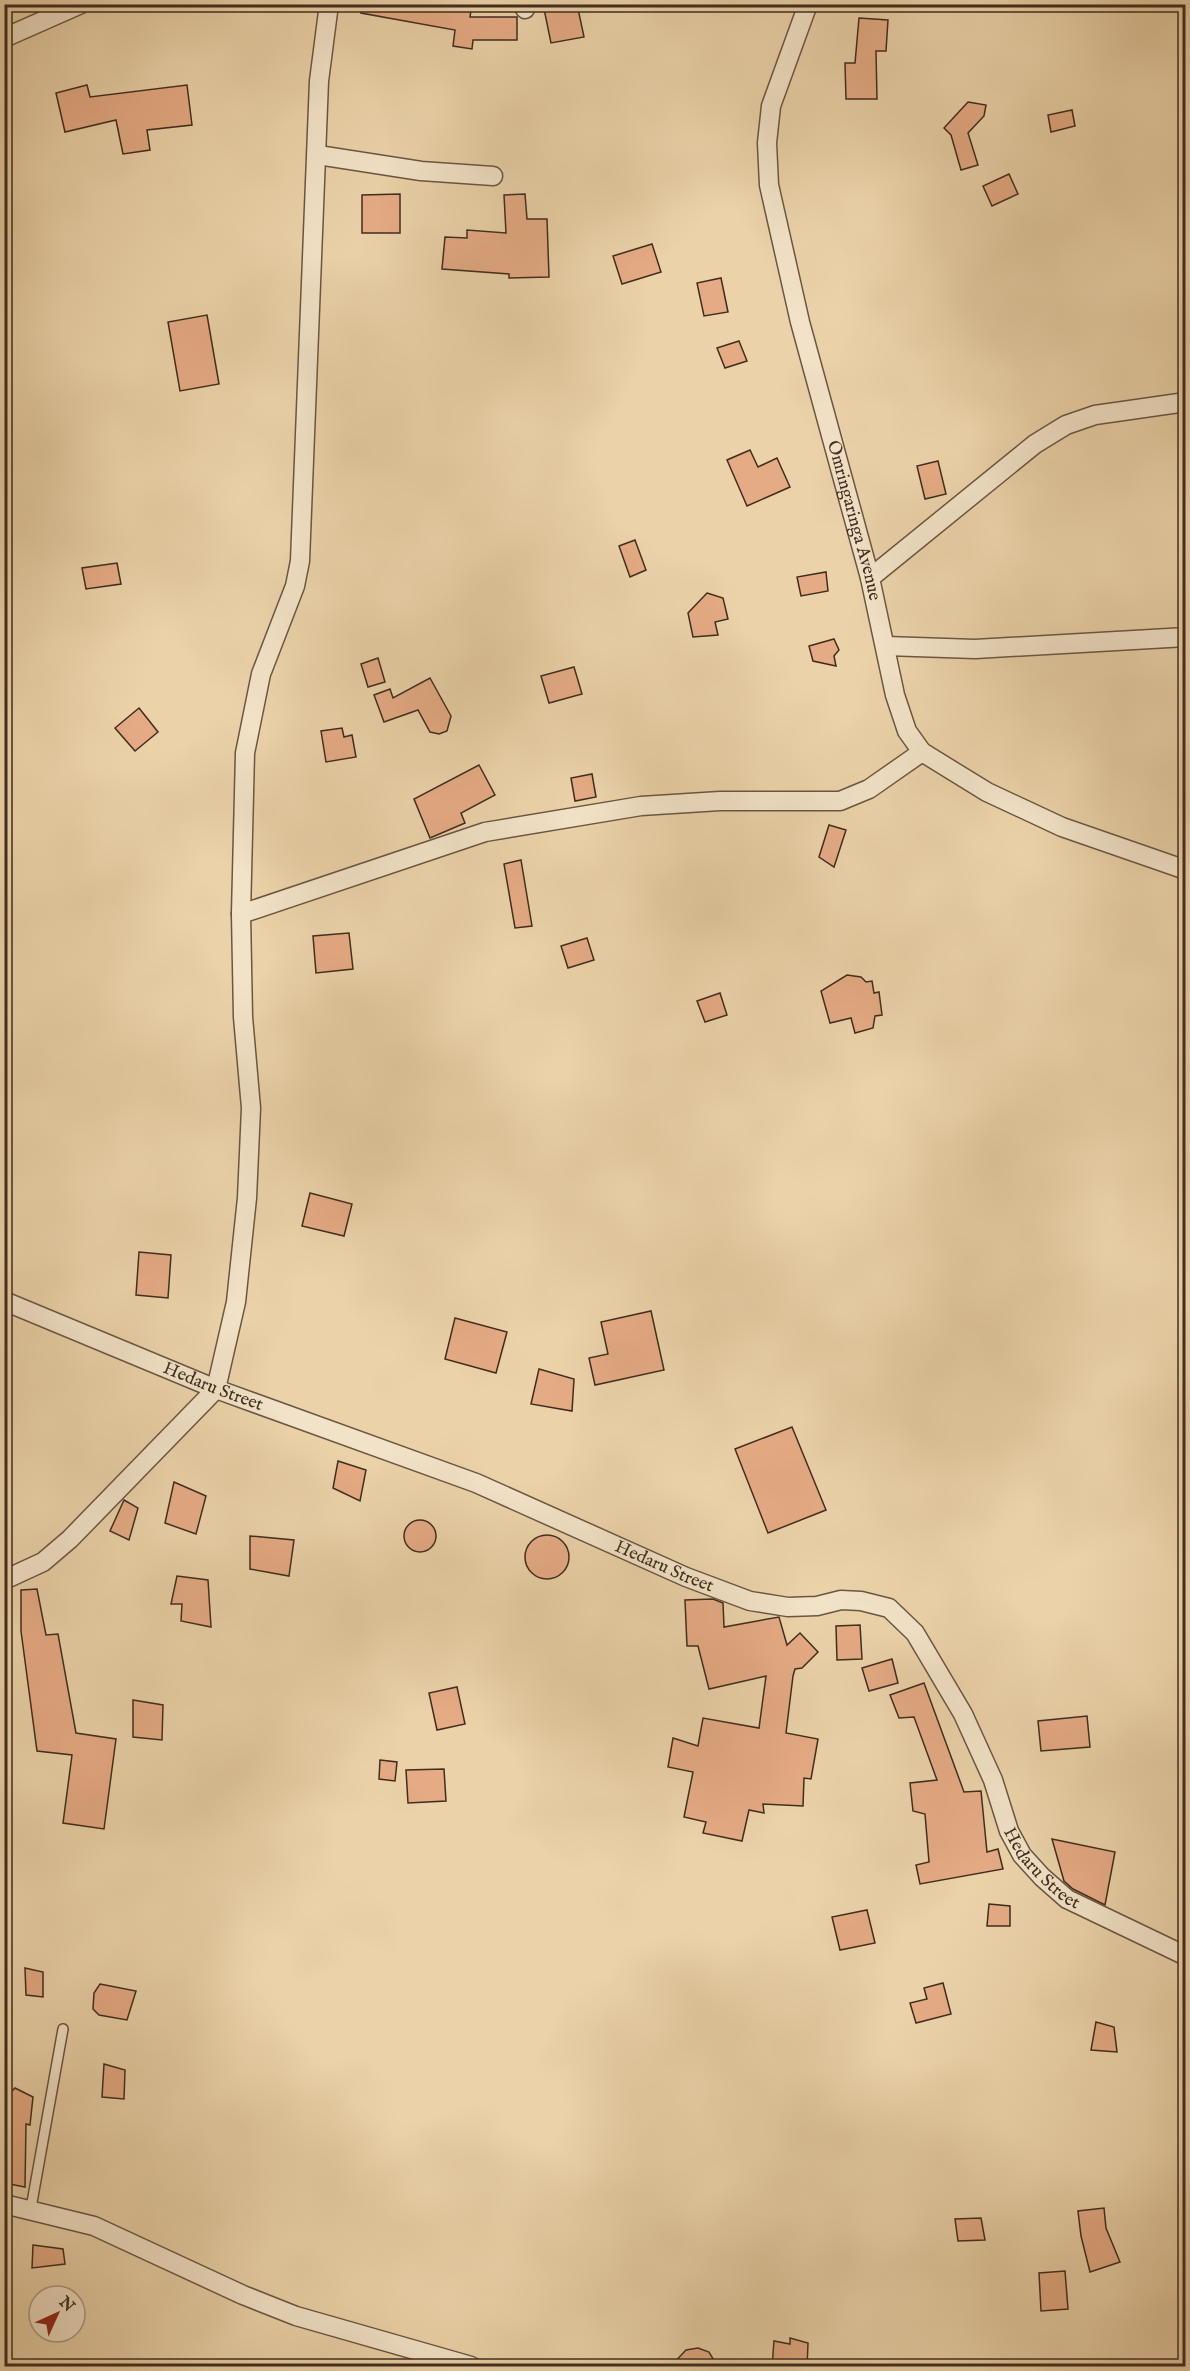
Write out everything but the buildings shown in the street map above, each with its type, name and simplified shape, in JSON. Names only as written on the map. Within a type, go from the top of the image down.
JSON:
[{"type":"street","points":[[4,38],[81,4]]},
{"type":"street","points":[[4,1581],[43,1562],[70,1539],[216,1389],[236,1302],[247,1198],[250,1108],[243,1017],[241,914],[245,753],[261,674],[295,586],[300,561],[318,155],[319,81],[329,4]]},
{"type":"street","name":"Omringaringa Avenue","points":[[808,4],[771,106],[767,143],[769,185],[800,322],[870,578],[898,704],[907,731],[922,752],[987,792],[1062,827],[1185,870]]},
{"type":"street","points":[[318,155],[421,171],[493,176]]},
{"type":"street","points":[[870,578],[1035,444],[1066,425],[1095,415],[1185,402]]},
{"type":"street","points":[[886,646],[975,649],[1185,637]]},
{"type":"street","points":[[241,914],[485,832],[641,806],[720,801],[840,801],[869,789],[922,752]]},
{"type":"street","name":"Hedaru Street","points":[[4,1301],[216,1389],[476,1483],[686,1577],[750,1601],[788,1607],[817,1606],[841,1600],[861,1601],[890,1608],[915,1633],[958,1705],[993,1780],[1009,1831],[1022,1855],[1067,1899],[1185,1956]]},
{"type":"street","points":[[4,2204],[31,2208],[94,2226],[243,2295],[296,2316],[471,2367]]},
{"type":"lane","points":[[31,2208],[63,2029]]}]
